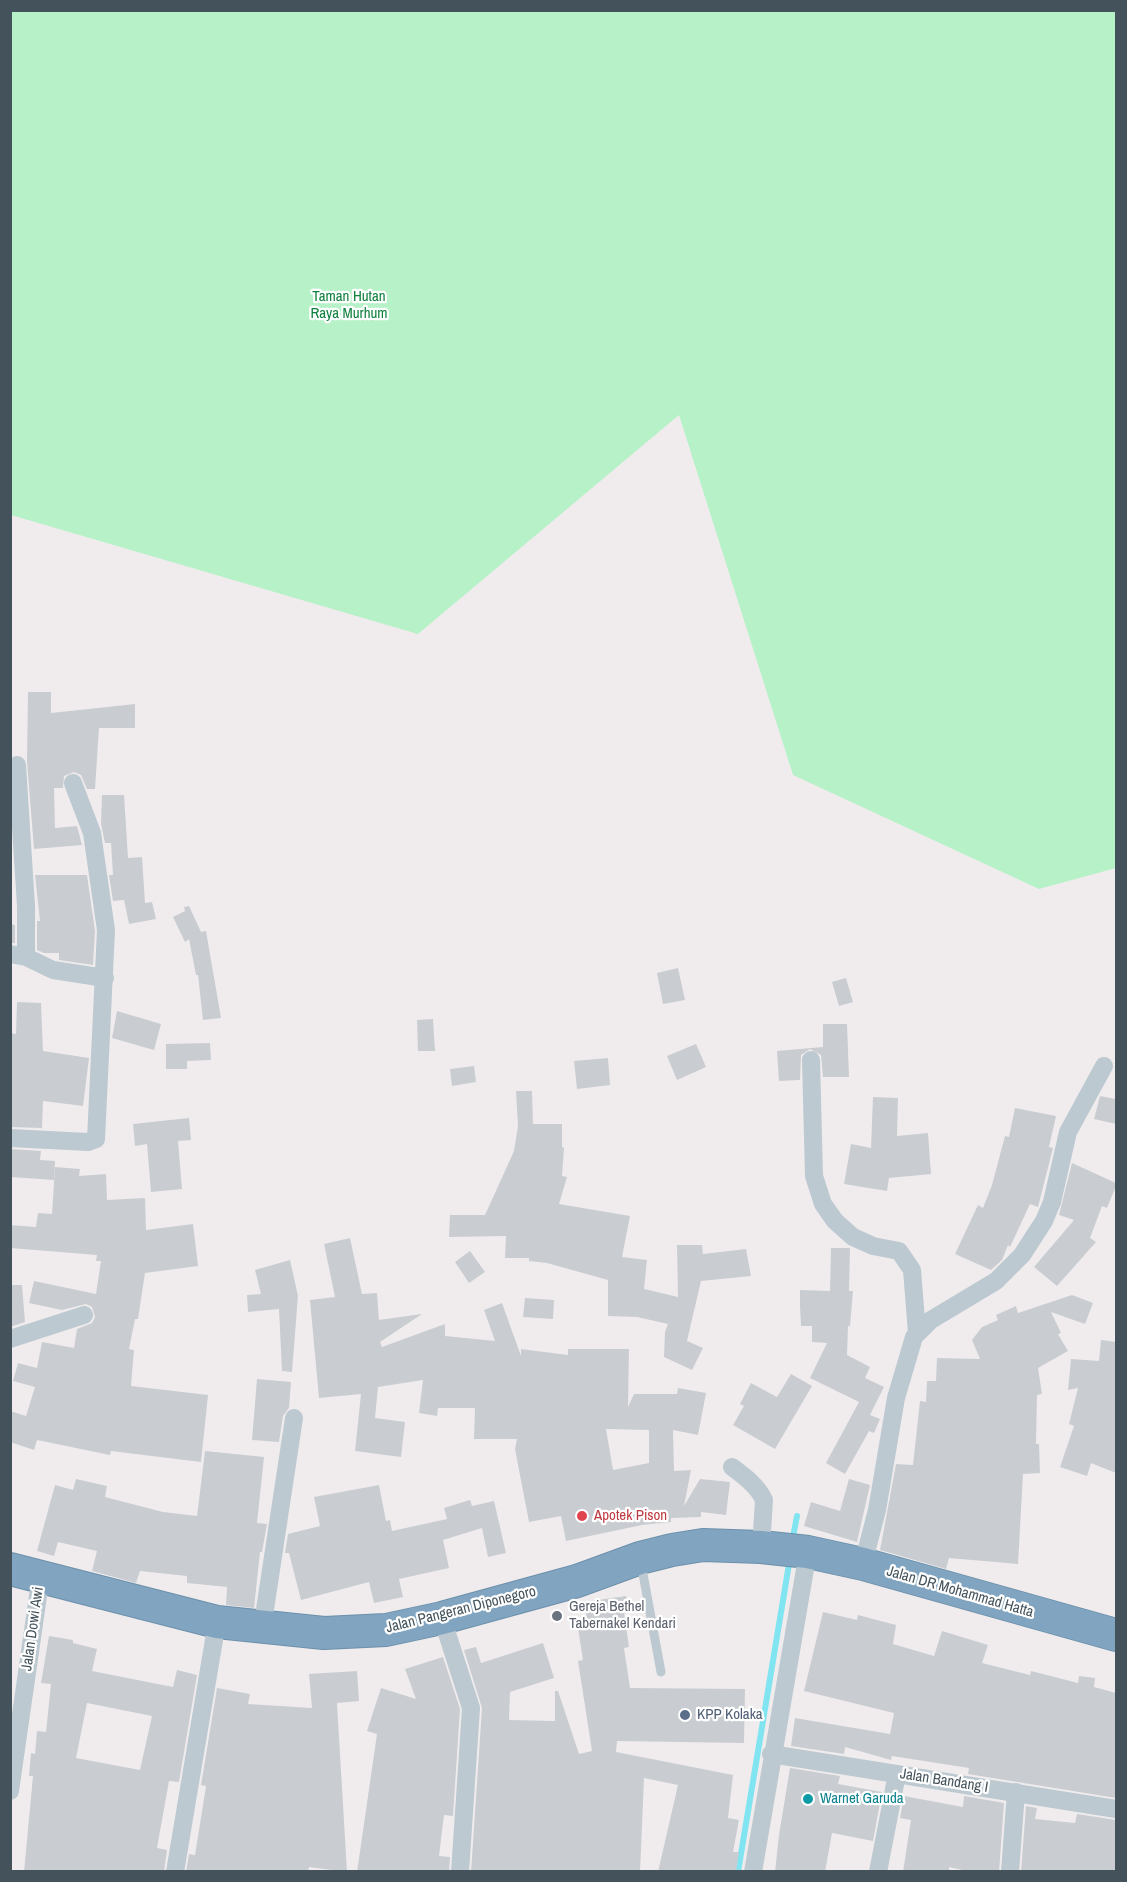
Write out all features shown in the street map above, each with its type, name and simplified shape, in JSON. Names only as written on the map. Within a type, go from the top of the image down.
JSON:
[{"type":"highway","name":"Jalan Pangeran Diponegoro","points":[[10,1569],[41,1575],[217,1622],[262,1629],[324,1633],[386,1630],[442,1618],[577,1581],[640,1558],[703,1545],[787,1550]]},
{"type":"highway","name":"Jalan DR Mohammad Hatta","points":[[787,1550],[863,1564],[1116,1635]]},
{"type":"street","points":[[17,765],[26,906],[18,955],[53,970],[105,978]]},
{"type":"street","points":[[10,1138],[95,1141],[106,930],[92,832],[73,783]]},
{"type":"street","points":[[811,1060],[811,1115],[816,1188],[835,1221],[853,1237],[873,1246],[899,1251],[912,1270],[917,1333],[896,1398],[877,1510],[863,1564]]},
{"type":"street","points":[[917,1333],[931,1320],[996,1281],[1022,1255],[1044,1221],[1052,1202],[1068,1132],[1104,1066]]},
{"type":"street","points":[[10,1339],[84,1315]]},
{"type":"street","points":[[262,1629],[294,1418]]},
{"type":"street","points":[[732,1467],[754,1486],[764,1500],[787,1550],[771,1754],[753,1872]]},
{"type":"street","name":"Jalan Dowi Awi","points":[[10,1791],[41,1575]]},
{"type":"street","points":[[442,1618],[471,1708],[460,1872]]},
{"type":"street","points":[[175,1872],[217,1622]]},
{"type":"street","name":"Jalan Bandang I","points":[[771,1754],[1116,1809]]},
{"type":"street","points":[[878,1872],[897,1774]]},
{"type":"street","points":[[1010,1872],[1016,1792]]},
{"type":"lane","points":[[640,1558],[661,1672]]},
{"type":"green space","name":"Taman Hutan Raya Murhum","points":[[10,11],[1116,11],[1116,868],[1039,889],[793,775],[679,415],[418,634],[11,515]]},
{"type":"building","points":[[28,692],[51,692],[51,713],[135,704],[135,728],[99,728],[95,789],[87,789],[81,775],[74,772],[64,776],[63,788],[54,788],[55,828],[77,826],[82,845],[34,849],[27,762]]},
{"type":"building","points":[[102,795],[124,795],[128,858],[142,857],[145,903],[152,902],[156,919],[129,924],[124,900],[113,901],[109,875],[113,875],[111,843],[105,843],[101,824]]},
{"type":"building","points":[[35,875],[87,875],[95,931],[93,965],[59,960],[59,953],[44,953],[37,950],[37,921],[40,921]]},
{"type":"building","points":[[189,906],[201,932],[206,931],[221,1018],[203,1020],[198,975],[196,975],[189,939],[185,942],[173,917],[185,911],[184,907]]},
{"type":"building","points":[[10,924],[15,925],[15,943],[10,943]]},
{"type":"building","points":[[678,968],[685,1000],[663,1004],[657,973]]},
{"type":"building","points":[[846,978],[853,1002],[839,1006],[832,982]]},
{"type":"building","points":[[17,1002],[41,1003],[43,1051],[89,1058],[83,1106],[43,1101],[42,1128],[10,1127],[10,1033],[16,1034]]},
{"type":"building","points":[[117,1011],[161,1024],[154,1050],[112,1038]]},
{"type":"building","points":[[433,1019],[435,1051],[418,1051],[417,1020]]},
{"type":"building","points":[[823,1024],[847,1024],[849,1077],[823,1077],[821,1055],[810,1049],[801,1055],[800,1080],[779,1081],[777,1051],[823,1047]]},
{"type":"building","points":[[210,1043],[211,1060],[187,1061],[187,1069],[166,1069],[166,1044]]},
{"type":"building","points":[[696,1044],[706,1067],[677,1080],[667,1056]]},
{"type":"building","points":[[608,1058],[610,1085],[577,1089],[574,1061]]},
{"type":"building","points":[[474,1066],[476,1082],[452,1086],[450,1069]]},
{"type":"building","points":[[516,1091],[532,1091],[533,1124],[562,1124],[562,1147],[564,1148],[562,1176],[567,1177],[559,1204],[630,1216],[622,1257],[647,1260],[644,1289],[678,1297],[677,1245],[702,1245],[703,1254],[746,1249],[751,1276],[701,1281],[687,1341],[703,1348],[692,1370],[664,1357],[665,1332],[668,1324],[637,1317],[608,1316],[608,1280],[547,1263],[529,1261],[529,1258],[505,1258],[506,1236],[449,1237],[450,1215],[485,1215],[514,1151],[518,1126]]},
{"type":"building","points":[[1100,1096],[1116,1099],[1116,1124],[1094,1119]]},
{"type":"building","points":[[873,1097],[898,1098],[897,1136],[928,1133],[931,1174],[889,1178],[887,1191],[844,1184],[851,1144],[871,1148]]},
{"type":"building","points":[[1015,1108],[1056,1116],[1049,1147],[1053,1148],[1038,1207],[1030,1204],[1010,1247],[1008,1245],[1002,1260],[991,1270],[955,1254],[978,1205],[983,1208],[992,1185],[1005,1136],[1009,1137]]},
{"type":"building","points":[[189,1118],[191,1140],[178,1141],[182,1189],[151,1192],[147,1144],[135,1146],[133,1124]]},
{"type":"building","points":[[10,1149],[41,1151],[40,1160],[55,1161],[54,1180],[10,1177]]},
{"type":"building","points":[[1072,1163],[1116,1183],[1116,1186],[1107,1208],[1102,1206],[1090,1238],[1096,1242],[1057,1286],[1034,1267],[1074,1220],[1059,1215]]},
{"type":"building","points":[[55,1167],[80,1169],[79,1176],[106,1174],[107,1200],[145,1198],[146,1230],[193,1224],[198,1266],[145,1273],[138,1319],[135,1319],[129,1349],[134,1350],[131,1386],[208,1395],[201,1462],[111,1451],[110,1455],[37,1440],[34,1450],[10,1442],[10,1411],[26,1416],[35,1387],[13,1381],[18,1363],[37,1368],[42,1342],[74,1348],[77,1329],[92,1323],[95,1317],[92,1307],[86,1304],[62,1310],[29,1303],[34,1281],[96,1294],[101,1261],[96,1261],[97,1255],[10,1248],[10,1225],[36,1227],[38,1213],[52,1214]]},
{"type":"building","points":[[350,1238],[362,1294],[377,1293],[379,1320],[422,1314],[380,1342],[382,1347],[445,1324],[445,1336],[495,1341],[484,1310],[502,1303],[521,1356],[521,1349],[568,1355],[568,1349],[629,1349],[628,1407],[634,1394],[677,1394],[678,1388],[706,1393],[698,1435],[673,1430],[674,1471],[691,1470],[684,1506],[700,1479],[730,1482],[726,1515],[701,1512],[701,1517],[671,1518],[671,1522],[642,1525],[566,1541],[561,1516],[529,1522],[515,1449],[517,1439],[474,1439],[475,1408],[438,1408],[437,1416],[419,1413],[423,1380],[378,1387],[375,1418],[405,1422],[401,1457],[355,1451],[361,1394],[319,1398],[310,1300],[335,1297],[324,1244]],"holes":[[[606,1429],[649,1430],[649,1463],[613,1470]]]},
{"type":"building","points":[[831,1248],[850,1248],[849,1291],[853,1291],[847,1355],[870,1367],[865,1378],[884,1387],[870,1415],[880,1419],[874,1433],[869,1431],[845,1474],[826,1463],[859,1402],[810,1378],[827,1343],[812,1342],[812,1326],[801,1326],[800,1290],[830,1291]]},
{"type":"building","points":[[470,1251],[485,1272],[469,1283],[455,1262]]},
{"type":"building","points":[[290,1260],[298,1296],[292,1372],[282,1371],[279,1309],[248,1312],[247,1295],[261,1294],[255,1270]]},
{"type":"building","points":[[10,1285],[22,1285],[25,1322],[10,1327]]},
{"type":"building","points":[[1072,1295],[1093,1303],[1085,1324],[1051,1312],[1061,1333],[1058,1334],[1068,1351],[1038,1368],[1042,1394],[1037,1395],[1036,1444],[1039,1444],[1040,1473],[1023,1474],[1018,1564],[949,1558],[946,1569],[880,1550],[896,1464],[913,1465],[920,1401],[926,1402],[927,1381],[936,1381],[937,1358],[980,1359],[972,1340],[982,1327],[998,1320],[996,1315],[1016,1306],[1018,1313]]},
{"type":"building","points":[[525,1298],[554,1300],[553,1319],[523,1317]]},
{"type":"building","points":[[1101,1340],[1116,1342],[1116,1473],[1091,1463],[1087,1476],[1060,1467],[1074,1426],[1069,1424],[1078,1388],[1068,1390],[1071,1359],[1099,1361]]},
{"type":"building","points":[[791,1374],[812,1386],[775,1449],[733,1425],[744,1406],[740,1404],[751,1383],[777,1397]]},
{"type":"building","points":[[257,1379],[291,1382],[289,1408],[283,1416],[279,1442],[252,1440]]},
{"type":"building","points":[[205,1451],[264,1457],[257,1523],[267,1524],[262,1552],[260,1552],[254,1608],[226,1605],[227,1587],[187,1583],[187,1576],[140,1571],[136,1583],[92,1571],[97,1551],[58,1542],[54,1556],[37,1551],[55,1485],[73,1490],[76,1479],[107,1486],[105,1497],[163,1512],[197,1516]]},
{"type":"building","points":[[849,1479],[870,1485],[857,1542],[804,1526],[811,1502],[840,1511]]},
{"type":"building","points":[[379,1485],[386,1521],[390,1520],[392,1531],[447,1519],[444,1508],[470,1500],[472,1506],[494,1501],[506,1553],[488,1557],[482,1528],[443,1540],[449,1568],[399,1579],[403,1597],[374,1603],[369,1582],[301,1600],[289,1553],[285,1553],[288,1534],[320,1526],[314,1497]]},
{"type":"building","points":[[626,1596],[629,1612],[624,1613],[629,1647],[624,1648],[630,1688],[745,1689],[744,1743],[617,1741],[616,1752],[733,1775],[728,1818],[739,1820],[733,1852],[739,1852],[736,1872],[658,1872],[678,1785],[644,1778],[640,1872],[471,1872],[482,1708],[464,1650],[476,1647],[481,1663],[543,1643],[554,1678],[510,1692],[509,1720],[555,1721],[555,1691],[558,1691],[579,1754],[592,1751],[578,1661],[583,1660],[577,1622],[587,1621],[584,1602]]},
{"type":"building","points":[[823,1612],[857,1620],[858,1615],[896,1625],[893,1644],[934,1656],[942,1631],[988,1645],[982,1663],[1030,1675],[1031,1671],[1078,1683],[1079,1676],[1095,1678],[1094,1687],[1116,1693],[1116,1798],[968,1774],[969,1768],[892,1756],[891,1760],[845,1747],[844,1754],[791,1746],[795,1718],[890,1734],[894,1713],[804,1691]]},
{"type":"building","points":[[49,1636],[73,1640],[73,1643],[97,1649],[92,1671],[173,1687],[177,1670],[197,1675],[179,1782],[169,1781],[157,1848],[167,1850],[164,1872],[24,1872],[33,1776],[29,1776],[31,1753],[35,1754],[37,1731],[46,1732],[51,1684],[41,1683]],"holes":[[[87,1703],[152,1716],[140,1770],[76,1758]]]},
{"type":"building","points":[[443,1657],[460,1709],[453,1816],[444,1815],[439,1856],[450,1857],[449,1872],[357,1872],[377,1734],[367,1731],[381,1688],[416,1699],[405,1669]]},
{"type":"building","points":[[357,1671],[359,1701],[337,1703],[347,1872],[309,1867],[308,1872],[186,1872],[189,1854],[195,1855],[206,1786],[201,1785],[217,1688],[250,1694],[248,1704],[312,1708],[309,1674]]},
{"type":"building","points":[[790,1768],[840,1776],[838,1784],[882,1792],[873,1841],[832,1833],[825,1872],[775,1872]]},
{"type":"building","points":[[904,1796],[963,1807],[964,1796],[1004,1803],[999,1872],[971,1872],[949,1867],[949,1872],[903,1872],[911,1820],[900,1818]]},
{"type":"building","points":[[1026,1806],[1037,1808],[1035,1819],[1075,1823],[1077,1814],[1116,1820],[1116,1872],[1021,1872]]},
{"type":"waterway","points":[[792,1542],[797,1516]]},
{"type":"waterway","points":[[738,1872],[790,1558]]},
{"type":"place","name":"Apotek Pison","points":[[582,1516]]},
{"type":"place","name":"Gereja Bethel Tabernakel Kendari","points":[[557,1616]]},
{"type":"place","name":"KPP Kolaka","points":[[685,1715]]},
{"type":"place","name":"Warnet Garuda","points":[[808,1799]]}]
